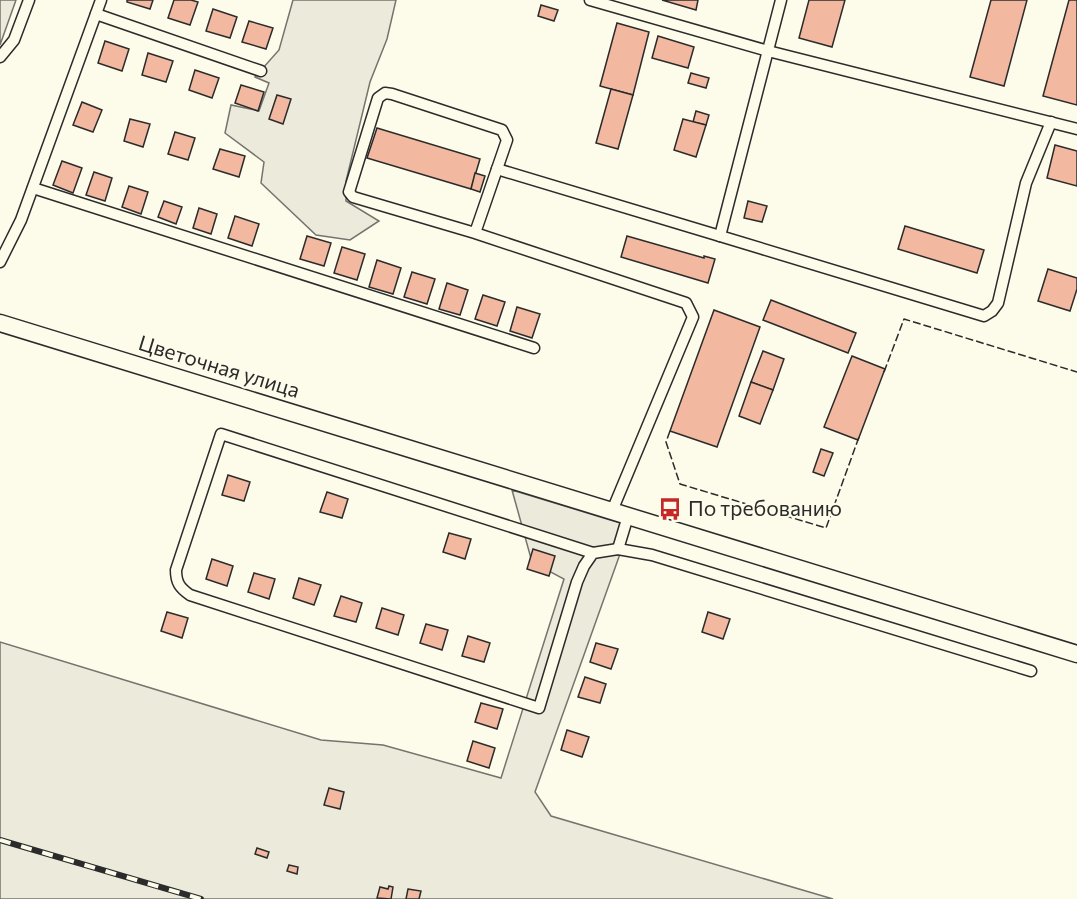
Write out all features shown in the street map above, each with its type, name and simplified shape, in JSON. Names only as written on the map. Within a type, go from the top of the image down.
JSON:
[{"type":"main road","name":"Цветочная улица","points":[[0,323],[1077,654]]},
{"type":"street","points":[[0,57],[14,40],[29,0]]},
{"type":"street","points":[[0,262],[21,220],[101,0]]},
{"type":"street","points":[[590,0],[768,51],[1077,129]]},
{"type":"street","points":[[720,236],[781,0]]},
{"type":"street","points":[[96,14],[261,71]]},
{"type":"street","points":[[475,233],[507,140],[506,134],[502,130],[385,93],[378,98],[349,192],[358,200],[475,233],[686,303],[690,309],[693,318],[620,514],[618,549]]},
{"type":"street","points":[[497,169],[984,316],[998,303],[1026,183],[1051,122]]},
{"type":"street","points":[[33,188],[534,348]]},
{"type":"street","points":[[593,553],[577,582],[539,708],[190,595],[181,588],[176,579],[176,570],[221,434],[593,553],[618,549],[652,555],[1031,671]]},
{"type":"shaded area","points":[[0,0],[16,0],[0,45]]},
{"type":"shaded area","points":[[293,0],[396,0],[387,39],[370,82],[346,181],[346,201],[379,221],[350,240],[316,235],[261,183],[264,162],[225,133],[231,105],[259,111],[269,83],[255,77],[279,50]]},
{"type":"shaded area","points":[[512,490],[630,526],[535,792],[551,816],[833,899],[0,899],[0,642],[321,740],[383,745],[501,778],[564,579],[532,562]]},
{"type":"building","points":[[127,0],[153,0],[150,9],[127,2]]},
{"type":"building","points":[[174,0],[198,2],[190,25],[168,18]]},
{"type":"building","points":[[662,0],[698,0],[696,10]]},
{"type":"building","points":[[809,0],[845,0],[832,47],[799,38]]},
{"type":"building","points":[[991,0],[1027,0],[1004,86],[970,77]]},
{"type":"building","points":[[1069,0],[1077,0],[1077,105],[1043,96]]},
{"type":"building","points":[[541,5],[558,10],[554,21],[538,16]]},
{"type":"building","points":[[213,9],[237,17],[230,38],[206,31]]},
{"type":"building","points":[[249,21],[273,28],[266,49],[242,42]]},
{"type":"building","points":[[617,23],[649,32],[633,95],[600,86]]},
{"type":"building","points":[[658,36],[694,47],[688,68],[652,58]]},
{"type":"building","points":[[105,41],[129,49],[122,71],[98,63]]},
{"type":"building","points":[[148,53],[173,61],[166,82],[142,75]]},
{"type":"building","points":[[195,70],[219,78],[212,98],[189,90]]},
{"type":"building","points":[[691,73],[709,78],[706,88],[688,83]]},
{"type":"building","points":[[241,85],[264,92],[258,111],[235,103]]},
{"type":"building","points":[[611,89],[633,95],[618,149],[596,143]]},
{"type":"building","points":[[277,95],[291,99],[283,124],[269,119]]},
{"type":"building","points":[[82,102],[102,110],[93,132],[73,125]]},
{"type":"building","points":[[696,111],[709,115],[706,125],[693,122]]},
{"type":"building","points":[[130,119],[150,124],[143,147],[124,141]]},
{"type":"building","points":[[683,119],[706,125],[696,157],[674,150]]},
{"type":"building","points":[[377,128],[480,159],[471,189],[367,158]]},
{"type":"building","points":[[175,132],[195,138],[188,160],[168,154]]},
{"type":"building","points":[[1055,145],[1077,151],[1077,186],[1047,178]]},
{"type":"building","points":[[220,149],[245,156],[239,177],[213,169]]},
{"type":"building","points":[[62,161],[82,168],[73,193],[53,185]]},
{"type":"building","points":[[94,172],[112,178],[105,201],[86,195]]},
{"type":"building","points":[[475,173],[485,176],[480,192],[471,189]]},
{"type":"building","points":[[129,186],[148,192],[141,214],[122,207]]},
{"type":"building","points":[[164,201],[182,207],[176,224],[158,217]]},
{"type":"building","points":[[748,201],[767,206],[762,222],[744,218]]},
{"type":"building","points":[[199,208],[217,214],[211,234],[193,228]]},
{"type":"building","points":[[235,216],[259,224],[252,246],[228,238]]},
{"type":"building","points":[[905,226],[984,250],[977,273],[898,249]]},
{"type":"building","points":[[307,236],[331,243],[324,266],[300,259]]},
{"type":"building","points":[[627,236],[704,258],[704,256],[715,259],[708,283],[621,257]]},
{"type":"building","points":[[342,247],[365,254],[357,280],[334,273]]},
{"type":"building","points":[[377,260],[401,268],[393,294],[369,287]]},
{"type":"building","points":[[1048,269],[1077,278],[1077,289],[1070,311],[1038,301]]},
{"type":"building","points":[[412,272],[435,279],[427,304],[404,297]]},
{"type":"building","points":[[447,283],[468,290],[460,315],[439,309]]},
{"type":"building","points":[[483,295],[505,302],[497,326],[475,319]]},
{"type":"building","points":[[771,300],[856,333],[848,353],[763,320]]},
{"type":"building","points":[[517,307],[540,314],[532,338],[510,331]]},
{"type":"building","points":[[714,310],[760,327],[717,447],[670,431]]},
{"type":"building","points":[[763,351],[784,359],[773,390],[751,382]]},
{"type":"building","points":[[852,356],[885,369],[858,440],[824,427]]},
{"type":"building","points":[[751,382],[773,390],[760,424],[739,416]]},
{"type":"building","points":[[821,449],[833,453],[824,476],[813,472]]},
{"type":"building","points":[[228,475],[250,482],[244,501],[222,495]]},
{"type":"building","points":[[327,492],[348,499],[342,518],[320,512]]},
{"type":"building","points":[[449,533],[471,539],[465,559],[443,552]]},
{"type":"building","points":[[533,549],[555,556],[549,576],[527,569]]},
{"type":"building","points":[[212,559],[233,566],[227,586],[206,579]]},
{"type":"building","points":[[254,573],[275,579],[269,599],[248,592]]},
{"type":"building","points":[[299,578],[321,585],[314,605],[293,598]]},
{"type":"building","points":[[341,596],[362,603],[356,622],[334,616]]},
{"type":"building","points":[[382,608],[404,615],[398,635],[376,628]]},
{"type":"building","points":[[167,612],[188,618],[182,638],[161,631]]},
{"type":"building","points":[[708,612],[730,619],[723,639],[702,632]]},
{"type":"building","points":[[426,624],[448,630],[442,650],[420,643]]},
{"type":"building","points":[[468,636],[490,643],[484,662],[462,656]]},
{"type":"building","points":[[596,643],[618,649],[611,669],[590,662]]},
{"type":"building","points":[[585,677],[606,684],[600,703],[578,697]]},
{"type":"building","points":[[481,703],[503,709],[497,729],[475,722]]},
{"type":"building","points":[[567,730],[589,737],[582,757],[561,750]]},
{"type":"building","points":[[473,741],[495,748],[489,768],[467,761]]},
{"type":"building","points":[[329,788],[344,792],[340,809],[324,805]]},
{"type":"building","points":[[257,848],[269,852],[267,858],[255,854]]},
{"type":"building","points":[[289,865],[298,867],[297,874],[287,871]]},
{"type":"building","points":[[389,886],[393,887],[391,899],[377,898],[380,887],[388,889]]},
{"type":"building","points":[[408,889],[421,891],[419,899],[406,899]]},
{"type":"railway","points":[[0,840],[201,899]]},
{"type":"fence","points":[[884,372],[904,319],[1077,372]]},
{"type":"fence","points":[[670,431],[666,442],[680,484],[826,528],[859,437]]},
{"type":"place","name":"По требованию","points":[[670,509]]}]
